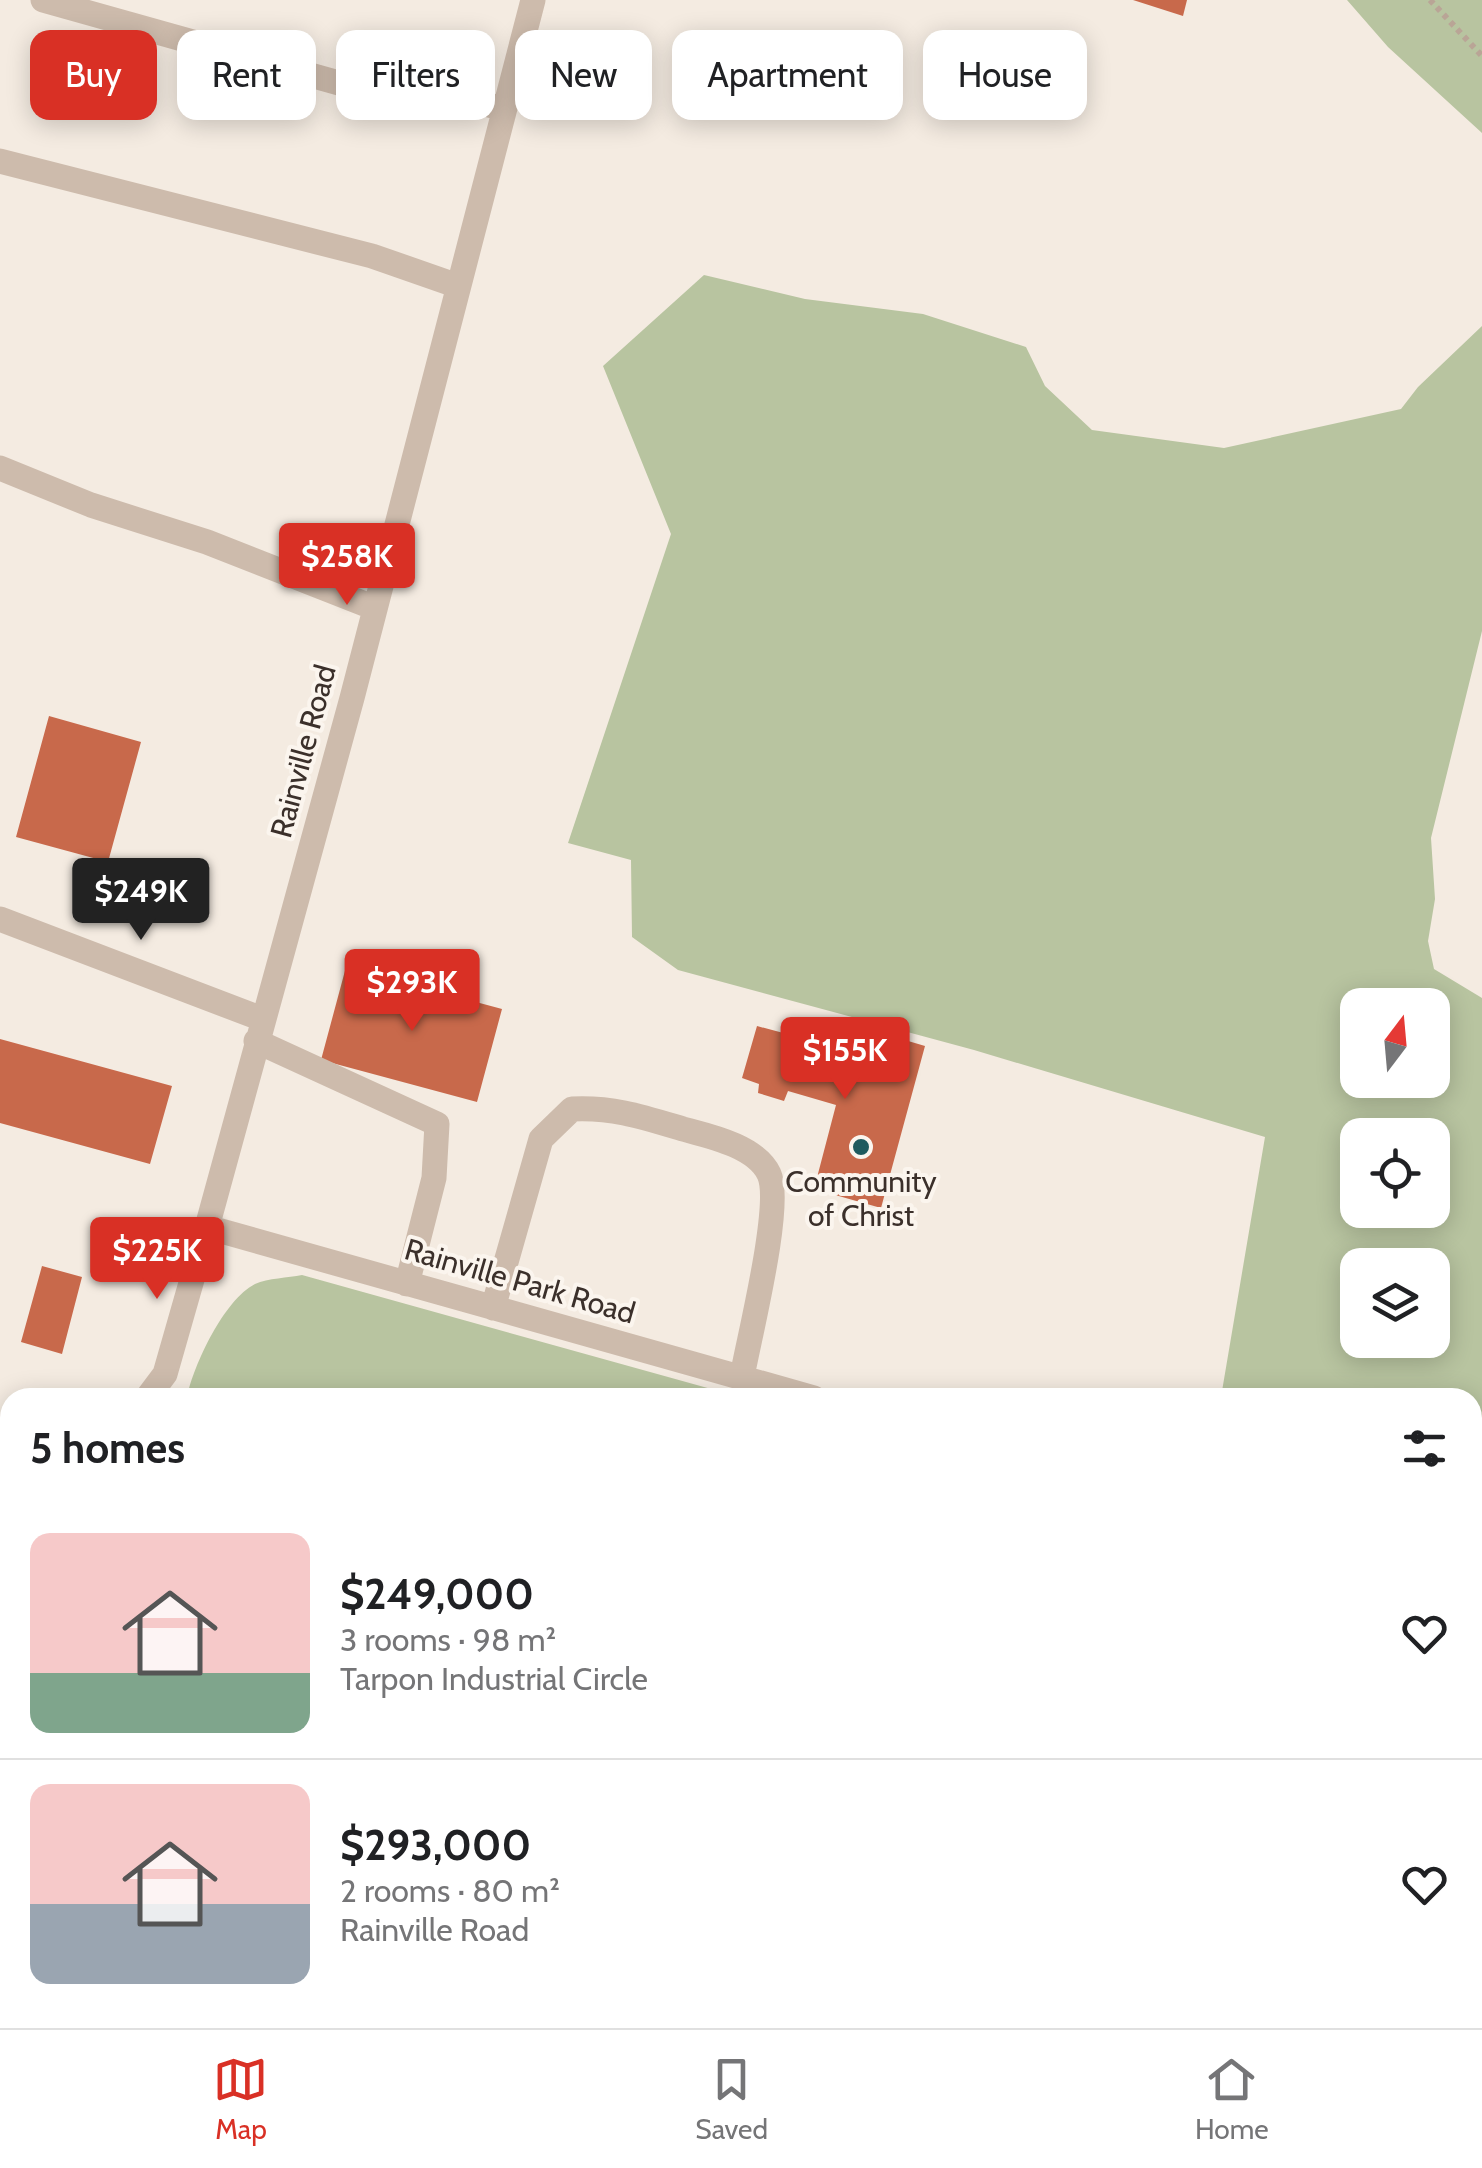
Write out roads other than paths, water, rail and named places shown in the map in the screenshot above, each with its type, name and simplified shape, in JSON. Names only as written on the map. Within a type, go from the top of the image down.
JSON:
[{"type":"street","points":[[44,0],[371,92],[438,92],[504,109]]},
{"type":"street","name":"Rainville Road","points":[[155,1388],[165,1374],[207,1228],[375,608],[533,0]]},
{"type":"street","points":[[0,161],[372,256],[458,286]]},
{"type":"street","points":[[0,468],[375,608]]},
{"type":"street","points":[[0,919],[259,1030],[436,1124],[434,1178],[407,1284]]},
{"type":"street","points":[[493,1308],[541,1139],[572,1109],[608,1107],[722,1140],[753,1158],[769,1174],[774,1205],[742,1377]]},
{"type":"street","name":"Rainville Park Road","points":[[207,1228],[780,1388]]},
{"type":"place","name":"Community of Christ","points":[[861,1147]]}]
